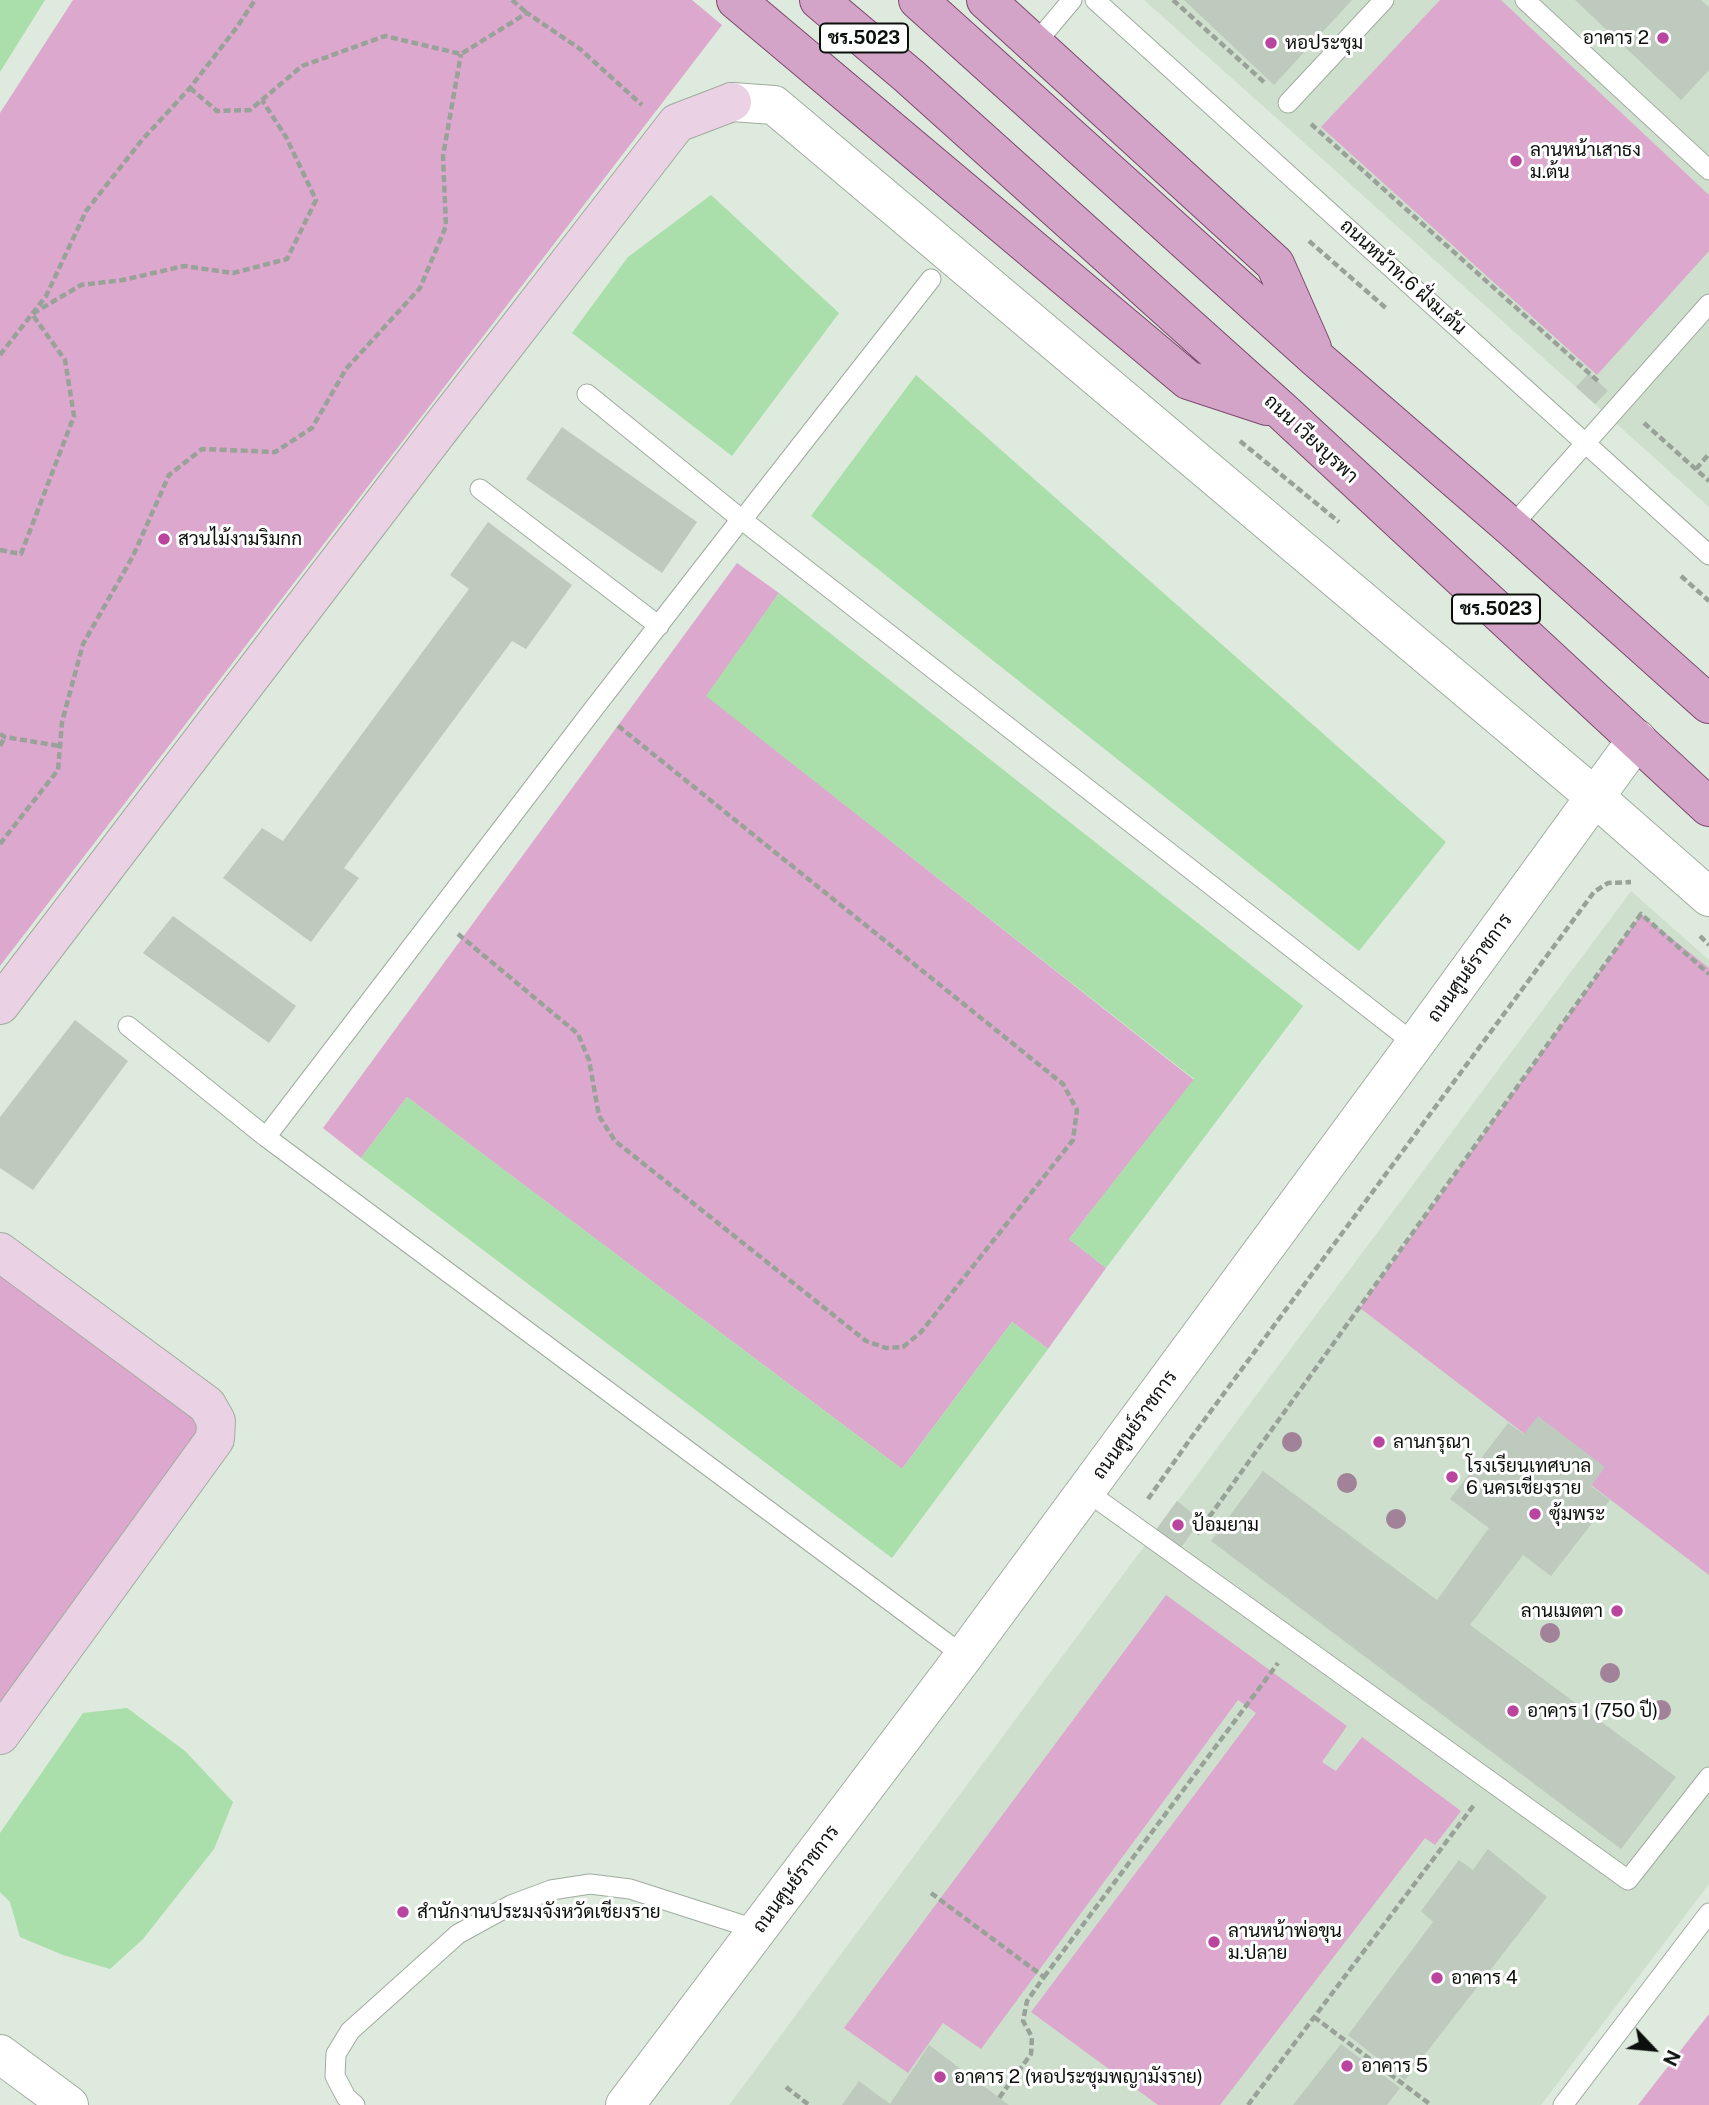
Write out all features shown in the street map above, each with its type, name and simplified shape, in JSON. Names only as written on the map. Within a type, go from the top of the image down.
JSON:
[{"type":"main road","points":[[736,0],[1188,380],[1282,411]]},
{"type":"main road","name":"ถนน เวียงบูรพา","points":[[819,0],[909,76],[1282,411],[1709,807]]},
{"type":"main road","name":"ชร.5023","points":[[918,0],[1317,359],[1709,704]]},
{"type":"main road","points":[[986,0],[1275,264],[1317,359]]},
{"type":"street","points":[[0,1005],[677,123],[732,102],[774,105],[1595,797],[1709,897]]},
{"type":"street","name":"ถนนศูนย์ราชการ","points":[[625,2105],[1086,1492],[1637,739]]},
{"type":"street","points":[[0,1252],[207,1405],[216,1421],[215,1439],[0,1735]]},
{"type":"street","points":[[0,2054],[69,2105]]},
{"type":"lane","points":[[1035,44],[1072,0]]},
{"type":"lane","name":"ถนนหน้าท.6 ฝั่งม.ต้น","points":[[1095,0],[1709,555]]},
{"type":"lane","points":[[1288,103],[1384,0]]},
{"type":"lane","points":[[1525,0],[1709,170]]},
{"type":"lane","points":[[266,1137],[595,706],[931,279]]},
{"type":"lane","points":[[1511,527],[1709,304]]},
{"type":"lane","points":[[587,394],[742,519],[1415,1044]]},
{"type":"lane","points":[[480,489],[659,626]]},
{"type":"lane","points":[[128,1026],[266,1137],[964,1656]]},
{"type":"lane","points":[[1086,1492],[1628,1880],[1709,1777]]},
{"type":"lane","points":[[355,2105],[346,2097],[335,2076],[336,2054],[350,2031],[457,1934],[511,1905],[551,1890],[590,1884],[630,1889],[758,1930]]},
{"type":"lane","points":[[1563,2105],[1709,1913]]},
{"type":"path","points":[[0,355],[46,296],[86,211],[142,141],[190,88],[255,0]]},
{"type":"path","points":[[512,0],[580,49],[672,131]]},
{"type":"path","points":[[1173,0],[1709,481]]},
{"type":"path","points":[[190,88],[217,111],[250,110],[302,66],[385,36],[461,54],[527,13]]},
{"type":"path","points":[[0,844],[58,770],[62,722],[83,644],[133,556],[169,475],[202,449],[275,452],[312,428],[346,369],[420,288],[446,226],[443,156],[461,54]]},
{"type":"path","points":[[32,314],[81,285],[123,280],[184,266],[233,273],[287,259],[316,200],[286,136],[262,100]]},
{"type":"path","points":[[1305,237],[1388,310]]},
{"type":"path","points":[[0,550],[21,554],[74,416],[65,360],[32,314]]},
{"type":"path","points":[[1696,469],[1709,454]]},
{"type":"path","points":[[1680,574],[1709,601]]},
{"type":"path","points":[[436,916],[578,1034],[589,1060],[599,1116],[615,1141],[866,1341],[886,1348],[903,1347],[922,1332],[1073,1140],[1077,1110],[1063,1084],[595,706]]},
{"type":"path","points":[[0,746],[2,736],[60,746]]},
{"type":"path","points":[[1146,1502],[1594,892],[1608,883],[1642,883]]},
{"type":"path","points":[[1192,1542],[1641,914],[1709,974]]},
{"type":"path","points":[[1699,936],[1709,945]]},
{"type":"path","points":[[999,2098],[1031,2054],[1032,2037],[1023,2021],[1027,2001],[1285,1654]]},
{"type":"path","points":[[1248,2105],[1491,1782]]},
{"type":"path","points":[[931,1893],[1044,1977]]},
{"type":"path","points":[[1314,2017],[1431,2105]]},
{"type":"path","points":[[786,2087],[809,2105]]},
{"type":"shaded area","points":[[0,0],[45,0],[0,72]]},
{"type":"shaded area","name":"สวนไม้งามริมกก","points":[[73,0],[692,0],[722,25],[0,966],[0,113]]},
{"type":"shaded area","points":[[1144,0],[1709,0],[1709,507],[1309,147]]},
{"type":"shaded area","name":"ลานหน้าเสาธง ม.ต้น","points":[[1440,0],[1501,0],[1709,195],[1709,251],[1597,375],[1321,127]]},
{"type":"shaded area","points":[[711,195],[839,313],[732,456],[572,333],[628,257]]},
{"type":"shaded area","points":[[916,375],[1446,842],[1359,951],[811,516]]},
{"type":"shaded area","points":[[737,563],[779,593],[707,696],[1194,1080],[1069,1239],[1106,1268],[1048,1349],[1012,1322],[902,1469],[407,1097],[361,1158],[323,1128]]},
{"type":"shaded area","points":[[779,593],[1303,1006],[1106,1268],[1069,1239],[1194,1079],[706,696]]},
{"type":"shaded area","name":"โรงเรียนเทศบาล 6 นครเชียงราย","points":[[1631,891],[1709,960],[1709,1884],[1541,2105],[729,2105]]},
{"type":"shaded area","points":[[1641,914],[1709,968],[1709,1575],[1360,1308]]},
{"type":"shaded area","points":[[407,1097],[902,1469],[1012,1322],[1048,1349],[892,1558],[361,1158]]},
{"type":"shaded area","points":[[0,1273],[186,1409],[198,1428],[197,1444],[0,1711]]},
{"type":"shaded area","points":[[1166,1595],[1347,1726],[1322,1762],[1336,1771],[1362,1737],[1461,1811],[1435,1845],[1425,1838],[1220,2105],[1158,2105],[1031,2012],[1256,1713],[1238,1700],[981,2049],[943,2023],[908,2073],[844,2028]]},
{"type":"shaded area","points":[[127,1708],[185,1751],[233,1802],[214,1849],[143,1939],[110,1969],[63,1955],[20,1937],[10,1902],[0,1892],[0,1833],[83,1713]]},
{"type":"shaded area","points":[[1709,2014],[1709,2105],[1638,2105]]},
{"type":"building","name":"หอประชุม","points":[[1184,0],[1352,0],[1274,85]]},
{"type":"building","name":"อาคาร 2","points":[[1575,0],[1701,0],[1709,7],[1709,70],[1681,100]]},
{"type":"building","points":[[1589,373],[1608,391],[1595,404],[1576,387]]},
{"type":"building","points":[[562,427],[697,522],[662,573],[526,479]]},
{"type":"building","points":[[488,522],[572,585],[526,649],[512,641],[344,868],[359,878],[311,942],[223,878],[262,828],[283,841],[469,589],[450,575]]},
{"type":"building","points":[[173,916],[296,1006],[269,1043],[143,953]]},
{"type":"building","points":[[75,1020],[128,1061],[33,1190],[0,1168],[0,1117]]},
{"type":"building","name":"อาคาร 1 (750 ปี)","points":[[1538,1416],[1605,1467],[1591,1486],[1610,1500],[1551,1576],[1523,1555],[1470,1625],[1676,1777],[1621,1849],[1211,1541],[1263,1471],[1437,1600],[1489,1528],[1450,1499],[1508,1423],[1524,1434]]},
{"type":"building","name":"ป้อมยาม","points":[[1177,1501],[1201,1520],[1180,1549],[1155,1531]]},
{"type":"building","name":"อาคาร 4","points":[[1488,1849],[1547,1897],[1405,2080],[1348,2035],[1433,1922],[1421,1911],[1459,1860],[1473,1870]]},
{"type":"building","name":"อาคาร 5","points":[[1341,2044],[1400,2088],[1387,2105],[1293,2105]]},
{"type":"building","name":"อาคาร 2 (หอประชุมพญามังราย)","points":[[929,2045],[1009,2105],[842,2105],[859,2081],[890,2104]]},
{"type":"place","name":"อาคาร 2","points":[[1663,38]]},
{"type":"place","name":"หอประชุม","points":[[1271,43]]},
{"type":"place","name":"ลานหน้าเสาธง ม.ต้น","points":[[1516,161]]},
{"type":"place","name":"สวนไม้งามริมกก","points":[[164,539]]},
{"type":"place","name":"ลานกรุณา","points":[[1379,1442]]},
{"type":"place","name":"โรงเรียนเทศบาล 6 นครเชียงราย","points":[[1452,1477]]},
{"type":"place","name":"ซุ้มพระ","points":[[1535,1514]]},
{"type":"place","name":"ป้อมยาม","points":[[1178,1525]]},
{"type":"place","name":"ลานเมตตา","points":[[1617,1611]]},
{"type":"place","name":"อาคาร 1 (750 ปี)","points":[[1513,1711]]},
{"type":"place","name":"สำนักงานประมงจังหวัดเชียงราย","points":[[403,1912]]},
{"type":"place","name":"ลานหน้าพ่อขุน ม.ปลาย","points":[[1214,1942]]},
{"type":"place","name":"อาคาร 4","points":[[1437,1978]]},
{"type":"place","name":"อาคาร 5","points":[[1347,2066]]},
{"type":"place","name":"อาคาร 2 (หอประชุมพญามังราย)","points":[[940,2077]]}]
